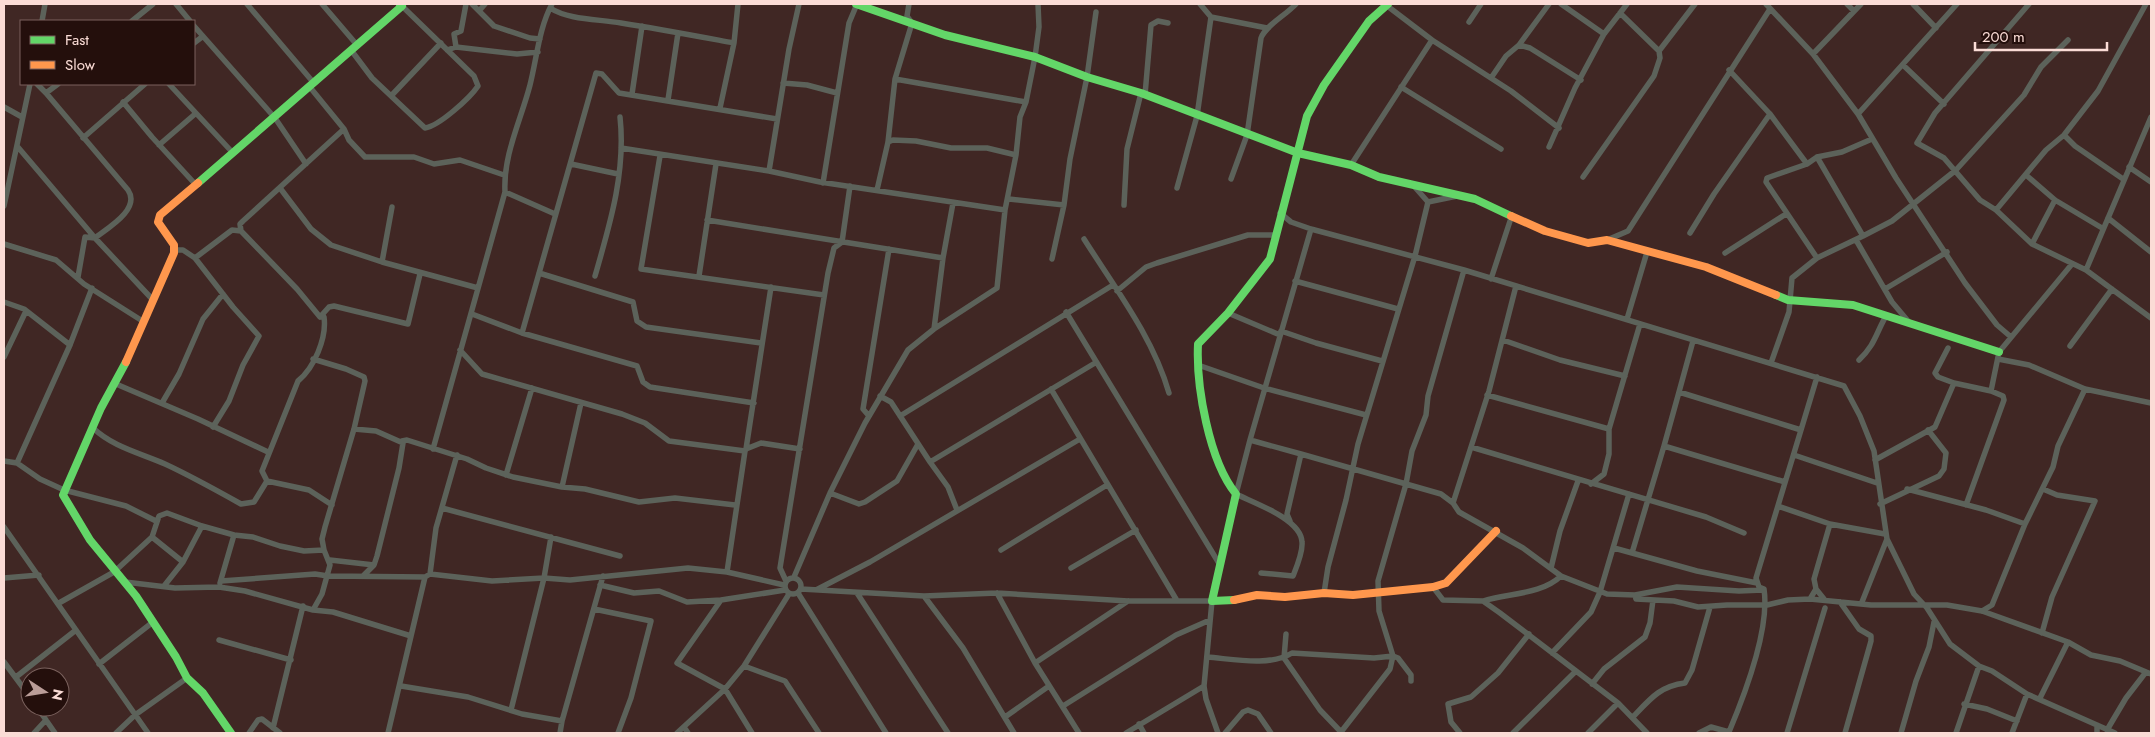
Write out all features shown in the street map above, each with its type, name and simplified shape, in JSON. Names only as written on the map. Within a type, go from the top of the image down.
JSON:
[{"type":"street","points":[[42,20],[45,4]]},
{"type":"street","points":[[133,20],[153,4]]},
{"type":"street","points":[[176,4],[189,20]]},
{"type":"street","points":[[247,4],[311,84],[344,129],[349,140],[366,157],[414,157],[434,164],[460,160],[504,176]]},
{"type":"street","points":[[231,733],[203,693],[187,678],[153,622],[71,512],[63,495],[101,408],[116,384],[174,250],[174,245],[160,226],[158,219],[275,118],[311,84],[354,47],[404,6],[447,50],[468,68],[478,83],[476,90],[433,126],[425,128],[372,78],[354,47],[322,4]]},
{"type":"street","points":[[456,47],[454,34],[461,31],[466,4]]},
{"type":"street","points":[[472,4],[494,26],[530,38],[540,39]]},
{"type":"street","points":[[479,11],[485,4]]},
{"type":"street","points":[[720,108],[734,43],[738,4]]},
{"type":"street","points":[[768,171],[799,4]]},
{"type":"street","points":[[823,183],[849,23],[857,4],[945,36],[1035,57],[1086,77],[1143,94],[1298,153],[1350,165],[1379,177],[1475,199],[1545,231],[1588,243],[1607,240],[1628,231],[1768,6],[1813,54],[1858,114],[1872,139],[1983,308],[2012,336]]},
{"type":"street","points":[[909,4],[907,16],[912,23]]},
{"type":"street","points":[[677,733],[725,689],[744,666],[786,587],[794,577],[830,493],[869,416],[908,350],[934,329],[997,288],[1005,210],[1009,199],[1020,117],[1026,102],[1035,57],[1039,27],[1038,4]]},
{"type":"street","points":[[1200,4],[1211,16],[1268,28]]},
{"type":"street","points":[[1231,179],[1247,134],[1260,38],[1268,28],[1296,4]]},
{"type":"street","points":[[1469,22],[1481,4]]},
{"type":"street","points":[[1491,78],[1506,56],[1518,45],[1549,4]]},
{"type":"street","points":[[1561,4],[1604,34]]},
{"type":"street","points":[[1549,148],[1604,34],[1627,4]]},
{"type":"street","points":[[1659,51],[1694,4]]},
{"type":"street","points":[[1847,4],[1854,11]]},
{"type":"street","points":[[1813,54],[1860,4]]},
{"type":"street","points":[[1913,4],[1936,28]]},
{"type":"street","points":[[1858,114],[1957,4]]},
{"type":"street","points":[[2029,4],[1935,113],[1917,143],[1944,158],[1980,200],[1996,210],[2032,244],[2086,270],[2151,318]]},
{"type":"street","points":[[1996,210],[2046,150],[2064,135],[2105,80],[2146,4]]},
{"type":"street","points":[[1261,573],[1293,576],[1303,544],[1301,534],[1290,521],[1236,494],[1225,481],[1215,450],[1198,364],[1198,344],[1228,313],[1270,259],[1280,213],[1307,116],[1324,85],[1369,21],[1387,5],[1432,40],[1511,90],[1559,128]]},
{"type":"street","points":[[433,448],[505,192],[504,176],[538,52],[543,20],[551,6],[562,16],[578,16],[642,26],[734,43]]},
{"type":"street","points":[[1052,259],[1064,205],[1070,159],[1096,12]]},
{"type":"street","points":[[1583,177],[1654,76],[1660,58],[1659,51],[1620,13]]},
{"type":"street","points":[[1178,188],[1197,116],[1211,16]]},
{"type":"street","points":[[1124,205],[1127,149],[1143,94],[1149,31],[1154,22],[1168,23]]},
{"type":"street","points":[[877,190],[888,142],[896,79],[912,23]]},
{"type":"street","points":[[632,94],[642,26]]},
{"type":"street","points":[[195,27],[275,118],[306,164]]},
{"type":"street","points":[[668,100],[678,33]]},
{"type":"street","points":[[195,42],[202,36]]},
{"type":"street","points":[[1350,165],[1432,40]]},
{"type":"street","points":[[1772,363],[1789,312],[1788,300],[1792,278],[1817,258],[1892,222],[1956,170],[2024,95],[2041,67],[2068,40]]},
{"type":"street","points":[[391,96],[441,43]]},
{"type":"street","points":[[1518,45],[1530,48],[1581,80]]},
{"type":"street","points":[[447,50],[456,47],[517,54],[538,52]]},
{"type":"street","points":[[1903,64],[1944,104]]},
{"type":"street","points":[[1729,70],[1770,114],[1808,164]]},
{"type":"street","points":[[522,333],[596,73],[602,74],[618,93],[720,108],[777,119]]},
{"type":"street","points":[[896,79],[1026,102]]},
{"type":"street","points":[[783,83],[807,85],[837,93]]},
{"type":"street","points":[[4,206],[30,85]]},
{"type":"street","points":[[38,85],[131,197],[129,206],[123,215],[95,238],[85,237],[78,277]]},
{"type":"street","points":[[46,94],[57,85]]},
{"type":"street","points":[[83,138],[144,85]]},
{"type":"street","points":[[170,85],[233,153]]},
{"type":"street","points":[[1401,87],[1501,149]]},
{"type":"street","points":[[123,102],[196,185]]},
{"type":"street","points":[[4,106],[22,117]]},
{"type":"street","points":[[159,145],[196,114]]},
{"type":"street","points":[[1690,233],[1714,194],[1770,114]]},
{"type":"street","points":[[2086,270],[2102,228],[2151,117]]},
{"type":"street","points":[[595,276],[615,205],[621,148],[620,118]]},
{"type":"street","points":[[267,481],[262,471],[268,452],[298,381],[304,376],[318,353],[325,322],[324,317],[320,317],[297,289],[241,231],[240,224],[344,129]]},
{"type":"street","points":[[2064,135],[2075,146],[2123,179]]},
{"type":"street","points":[[1817,258],[1766,182],[1767,178],[1808,164],[1816,157],[1842,152],[1872,139]]},
{"type":"street","points":[[888,142],[893,140],[916,141],[951,148],[987,148],[1016,155]]},
{"type":"street","points":[[17,146],[95,238],[153,300]]},
{"type":"street","points":[[621,148],[660,156],[768,171],[823,183],[1005,210]]},
{"type":"street","points":[[660,156],[641,269],[824,295]]},
{"type":"street","points":[[1816,157],[1863,236]]},
{"type":"street","points":[[571,164],[618,174]]},
{"type":"street","points":[[699,276],[716,164]]},
{"type":"street","points":[[2129,167],[2151,182]]},
{"type":"street","points":[[2026,176],[2055,200],[2102,228]]},
{"type":"street","points":[[1412,184],[1428,202]]},
{"type":"street","points":[[786,587],[780,568],[824,295],[834,248],[842,242],[850,186]]},
{"type":"street","points":[[280,188],[311,229],[331,245],[382,262],[478,288]]},
{"type":"street","points":[[505,192],[555,214]]},
{"type":"street","points":[[1428,202],[1459,195]]},
{"type":"street","points":[[1009,199],[1064,205]]},
{"type":"street","points":[[2032,244],[2055,200]]},
{"type":"street","points":[[1324,593],[1328,566],[1366,415],[1415,256],[1428,202]]},
{"type":"street","points":[[934,329],[943,258],[953,203]]},
{"type":"street","points":[[382,262],[392,207]]},
{"type":"street","points":[[1280,213],[1291,222],[1311,229],[1464,270],[1844,386],[1860,416],[1874,451],[1877,483],[1886,536],[1908,583],[1950,644],[1979,666],[1992,671],[2027,694],[2040,698],[2058,709],[2115,733]]},
{"type":"street","points":[[1725,253],[1786,214]]},
{"type":"street","points":[[1491,279],[1512,215]]},
{"type":"street","points":[[2108,218],[2151,252]]},
{"type":"street","points":[[707,220],[943,258]]},
{"type":"street","points":[[1218,733],[1206,699],[1204,686],[1212,601],[1250,440],[1311,229]]},
{"type":"street","points":[[195,258],[232,230],[241,231]]},
{"type":"street","points":[[1117,291],[1146,267],[1157,263],[1248,235],[1275,235]]},
{"type":"street","points":[[1084,240],[1113,284],[1160,366],[1169,392]]},
{"type":"street","points":[[1607,240],[1706,267],[1788,300],[1853,305],[1908,321],[1998,356],[2029,365],[2073,382],[2085,389],[2151,403]]},
{"type":"street","points":[[1856,240],[1885,289],[1908,321]]},
{"type":"street","points":[[4,244],[56,260],[92,288],[144,322]]},
{"type":"street","points":[[869,416],[863,409],[889,249]]},
{"type":"street","points":[[174,250],[183,250],[195,258],[259,336],[243,364],[229,401],[213,427]]},
{"type":"street","points":[[1627,319],[1646,252]]},
{"type":"street","points":[[1885,289],[1947,252]]},
{"type":"street","points":[[1991,391],[1998,356],[2012,336],[2072,264]]},
{"type":"street","points":[[1286,634],[1284,658],[1320,710],[1342,733],[1390,669],[1394,656],[1382,620],[1377,592],[1378,581],[1406,484],[1412,451],[1426,415],[1428,396],[1464,270]]},
{"type":"street","points":[[320,317],[330,307],[334,306],[408,324],[415,290],[422,273]]},
{"type":"street","points":[[539,273],[632,302],[637,321],[646,327],[761,343]]},
{"type":"street","points":[[1295,282],[1398,309]]},
{"type":"street","points":[[900,416],[1113,284]]},
{"type":"street","points":[[1453,503],[1504,340],[1516,286]]},
{"type":"street","points":[[727,572],[735,504],[754,403],[761,343],[771,287]]},
{"type":"street","points":[[17,463],[70,345],[92,288]]},
{"type":"street","points":[[2070,346],[2112,289]]},
{"type":"street","points":[[162,403],[179,374],[202,319],[223,294]]},
{"type":"street","points":[[4,302],[19,306],[70,345]]},
{"type":"street","points":[[4,357],[26,312]]},
{"type":"street","points":[[1066,312],[1095,363],[1110,383],[1220,565]]},
{"type":"street","points":[[1228,313],[1280,333],[1382,361]]},
{"type":"street","points":[[472,314],[522,333],[637,366],[643,382],[650,387],[754,403]]},
{"type":"street","points":[[1860,360],[1872,348],[1877,331],[1886,316]]},
{"type":"street","points":[[1591,484],[1604,474],[1609,454],[1609,429],[1640,324]]},
{"type":"street","points":[[1504,340],[1560,360],[1625,376]]},
{"type":"street","points":[[1632,553],[1693,341]]},
{"type":"street","points":[[1948,348],[1935,374],[1938,377],[1954,383],[1991,391],[2003,396],[2004,400],[1966,505]]},
{"type":"street","points":[[460,350],[482,374],[645,423],[669,441],[745,450],[761,443],[800,449]]},
{"type":"street","points":[[313,610],[328,576],[330,560],[324,550],[322,539],[354,429],[364,377],[346,368],[314,359]]},
{"type":"street","points":[[930,462],[1095,363]]},
{"type":"street","points":[[1198,364],[1264,388],[1366,415]]},
{"type":"street","points":[[1757,583],[1756,578],[1818,377]]},
{"type":"street","points":[[1874,460],[1935,427],[1954,383]]},
{"type":"street","points":[[116,384],[268,452]]},
{"type":"street","points":[[506,475],[532,388]]},
{"type":"street","points":[[1051,389],[1176,599]]},
{"type":"street","points":[[1982,612],[1992,606],[2025,524],[2053,467],[2058,446],[2085,389]]},
{"type":"street","points":[[1679,392],[1801,430]]},
{"type":"street","points":[[1487,395],[1609,429]]},
{"type":"street","points":[[880,396],[892,402],[948,488],[957,510]]},
{"type":"street","points":[[562,487],[582,403]]},
{"type":"street","points":[[93,428],[102,437],[168,466],[241,504],[254,502],[267,481]]},
{"type":"street","points":[[354,429],[376,432],[403,443]]},
{"type":"street","points":[[1880,504],[1939,476],[1944,469],[1946,453],[1928,430]]},
{"type":"street","points":[[89,436],[102,437]]},
{"type":"street","points":[[816,590],[870,562],[1080,439]]},
{"type":"street","points":[[364,575],[374,565],[400,468],[402,441],[408,440],[457,455],[506,475],[562,487],[585,489],[639,502],[675,498],[735,504]]},
{"type":"street","points":[[1250,440],[1441,494],[1453,503],[1458,512],[1496,531],[1561,576],[1600,592],[1635,595],[1677,587],[1739,591],[1764,590]]},
{"type":"street","points":[[830,493],[858,504],[865,502],[897,481],[918,444]]},
{"type":"street","points":[[1664,446],[1785,482]]},
{"type":"street","points":[[1471,447],[1591,484],[1706,516],[1744,533]]},
{"type":"street","points":[[1290,521],[1288,514],[1301,454]]},
{"type":"street","points":[[388,733],[427,575],[436,528],[457,455]]},
{"type":"street","points":[[1794,455],[1877,483]]},
{"type":"street","points":[[4,461],[17,463],[40,479],[64,490],[126,506],[156,521]]},
{"type":"street","points":[[1551,568],[1560,531],[1578,480]]},
{"type":"street","points":[[267,481],[309,490],[332,505]]},
{"type":"street","points":[[1001,550],[1107,486]]},
{"type":"street","points":[[2042,632],[2052,597],[2095,501],[2057,494],[2043,489]]},
{"type":"street","points":[[1907,490],[1966,505],[2025,524]]},
{"type":"street","points":[[1552,653],[1590,612],[1600,592],[1629,494]]},
{"type":"street","points":[[1778,506],[1830,524],[1886,536]]},
{"type":"street","points":[[442,508],[620,556]]},
{"type":"street","points":[[58,603],[114,572],[152,537],[159,516],[167,513],[202,526],[234,535],[253,537],[280,546],[304,551],[324,550]]},
{"type":"street","points":[[1824,599],[1816,589],[1814,579],[1830,524]]},
{"type":"street","points":[[164,586],[182,562],[202,526]]},
{"type":"street","points":[[4,527],[148,733]]},
{"type":"street","points":[[1071,568],[1136,530]]},
{"type":"street","points":[[125,582],[164,586],[220,584],[315,574],[328,576],[427,575],[492,581],[544,578],[570,580],[688,568],[727,572],[799,591],[816,590],[924,596],[997,592],[1128,600],[1176,599],[1212,601],[1244,599],[1256,594],[1284,598],[1324,593],[1353,595],[1433,588],[1446,583],[1496,531]]},
{"type":"street","points":[[220,584],[234,535]]},
{"type":"street","points":[[1862,602],[1886,536]]},
{"type":"street","points":[[152,537],[182,562]]},
{"type":"street","points":[[511,710],[544,578],[551,537]]},
{"type":"street","points":[[1614,548],[1719,576],[1757,583],[1764,590],[1767,605],[1751,670],[1729,732],[1711,727],[1699,733]]},
{"type":"street","points":[[330,560],[374,565]]},
{"type":"street","points":[[4,578],[39,575]]},
{"type":"street","points":[[560,733],[603,576]]},
{"type":"street","points":[[1433,588],[1443,600],[1483,602],[1544,586],[1555,582],[1561,576]]},
{"type":"street","points":[[794,577],[801,584],[799,591],[886,733]]},
{"type":"street","points":[[220,584],[313,610],[333,612],[411,636]]},
{"type":"street","points":[[600,586],[634,594],[659,591],[687,602],[721,600],[786,587]]},
{"type":"street","points":[[1810,599],[1816,589]]},
{"type":"street","points":[[997,592],[1035,663],[1079,733]]},
{"type":"street","points":[[857,593],[948,733]]},
{"type":"street","points":[[1635,595],[1636,599],[1674,601],[1698,608],[1767,605],[1788,600],[1824,599],[1840,602],[1862,602],[1871,605],[1946,605],[1999,616],[2019,626],[2068,642],[2091,655],[2120,662],[2148,673],[2126,698],[2107,730]]},
{"type":"street","points":[[924,596],[963,648],[1014,733]]},
{"type":"street","points":[[721,600],[677,662],[725,689],[752,733]]},
{"type":"street","points":[[1035,663],[1128,600]]},
{"type":"street","points":[[1592,684],[1604,669],[1645,637],[1650,623],[1653,600]]},
{"type":"street","points":[[1483,602],[1529,634],[1618,704],[1647,733]]},
{"type":"street","points":[[1840,602],[1859,629],[1871,636],[1844,733]]},
{"type":"street","points":[[274,728],[303,606]]},
{"type":"street","points":[[1992,606],[1999,616]]},
{"type":"street","points":[[1633,717],[1653,696],[1669,685],[1685,683],[1692,670],[1710,607]]},
{"type":"street","points":[[1787,733],[1825,608]]},
{"type":"street","points":[[594,610],[651,621],[631,698],[618,733]]},
{"type":"street","points":[[1063,706],[1176,635],[1210,620]]},
{"type":"street","points":[[99,664],[153,622]]},
{"type":"street","points":[[1901,733],[1916,681],[1929,648],[1934,622]]},
{"type":"street","points":[[16,677],[76,630]]},
{"type":"street","points":[[1460,733],[1451,722],[1448,704],[1471,696],[1507,663],[1529,634]]},
{"type":"street","points":[[219,640],[291,660]]},
{"type":"street","points":[[2040,698],[2068,642]]},
{"type":"street","points":[[1207,658],[1258,661],[1284,658],[1292,653],[1374,658],[1394,656],[1398,658],[1411,676],[1411,681]]},
{"type":"street","points":[[4,662],[20,683]]},
{"type":"street","points":[[744,666],[785,681],[819,733]]},
{"type":"street","points":[[1956,733],[1964,704],[1979,666]]},
{"type":"street","points":[[1513,733],[1576,671]]},
{"type":"street","points":[[116,733],[135,715],[187,678]]},
{"type":"street","points":[[401,686],[468,697],[550,720],[562,721]]},
{"type":"street","points":[[1005,718],[1049,686]]},
{"type":"street","points":[[1126,733],[1204,686]]},
{"type":"street","points":[[2012,733],[2027,694]]},
{"type":"street","points":[[1588,733],[1618,704]]},
{"type":"street","points":[[1964,704],[1987,709],[2017,721]]},
{"type":"street","points":[[1225,733],[1243,712],[1248,710],[1258,714],[1271,733]]},
{"type":"street","points":[[44,717],[55,733]]},
{"type":"street","points":[[249,733],[258,720],[262,719],[280,733]]},
{"type":"street","points":[[34,733],[46,720]]},
{"type":"street","points":[[1139,724],[1144,733]]},
{"type":"street","points":[[2096,724],[2097,733]]},
{"type":"street","points":[[684,726],[688,733]]},
{"type":"traffic: fast","points":[[198,183],[402,6],[400,4]]},
{"type":"traffic: fast","points":[[856,4],[945,35],[1035,57],[1087,77],[1141,93],[1298,153],[1351,165],[1379,177],[1475,199],[1511,216]]},
{"type":"traffic: fast","points":[[1234,600],[1212,601],[1236,494],[1218,463],[1206,422],[1199,381],[1198,344],[1228,313],[1270,259],[1307,116],[1324,85],[1369,21],[1388,4]]},
{"type":"traffic: fast","points":[[1776,295],[1788,300],[1853,305],[1999,352]]},
{"type":"traffic: fast","points":[[126,362],[101,408],[63,495],[90,540],[136,596],[176,657],[187,678],[203,693],[231,733]]},
{"type":"traffic: slow","points":[[126,362],[174,253],[174,245],[158,222],[160,215],[198,183]]},
{"type":"traffic: slow","points":[[1511,216],[1545,231],[1588,243],[1607,240],[1706,267],[1776,295]]},
{"type":"traffic: slow","points":[[1234,600],[1257,595],[1285,597],[1324,593],[1353,595],[1433,587],[1446,583],[1496,531]]}]
